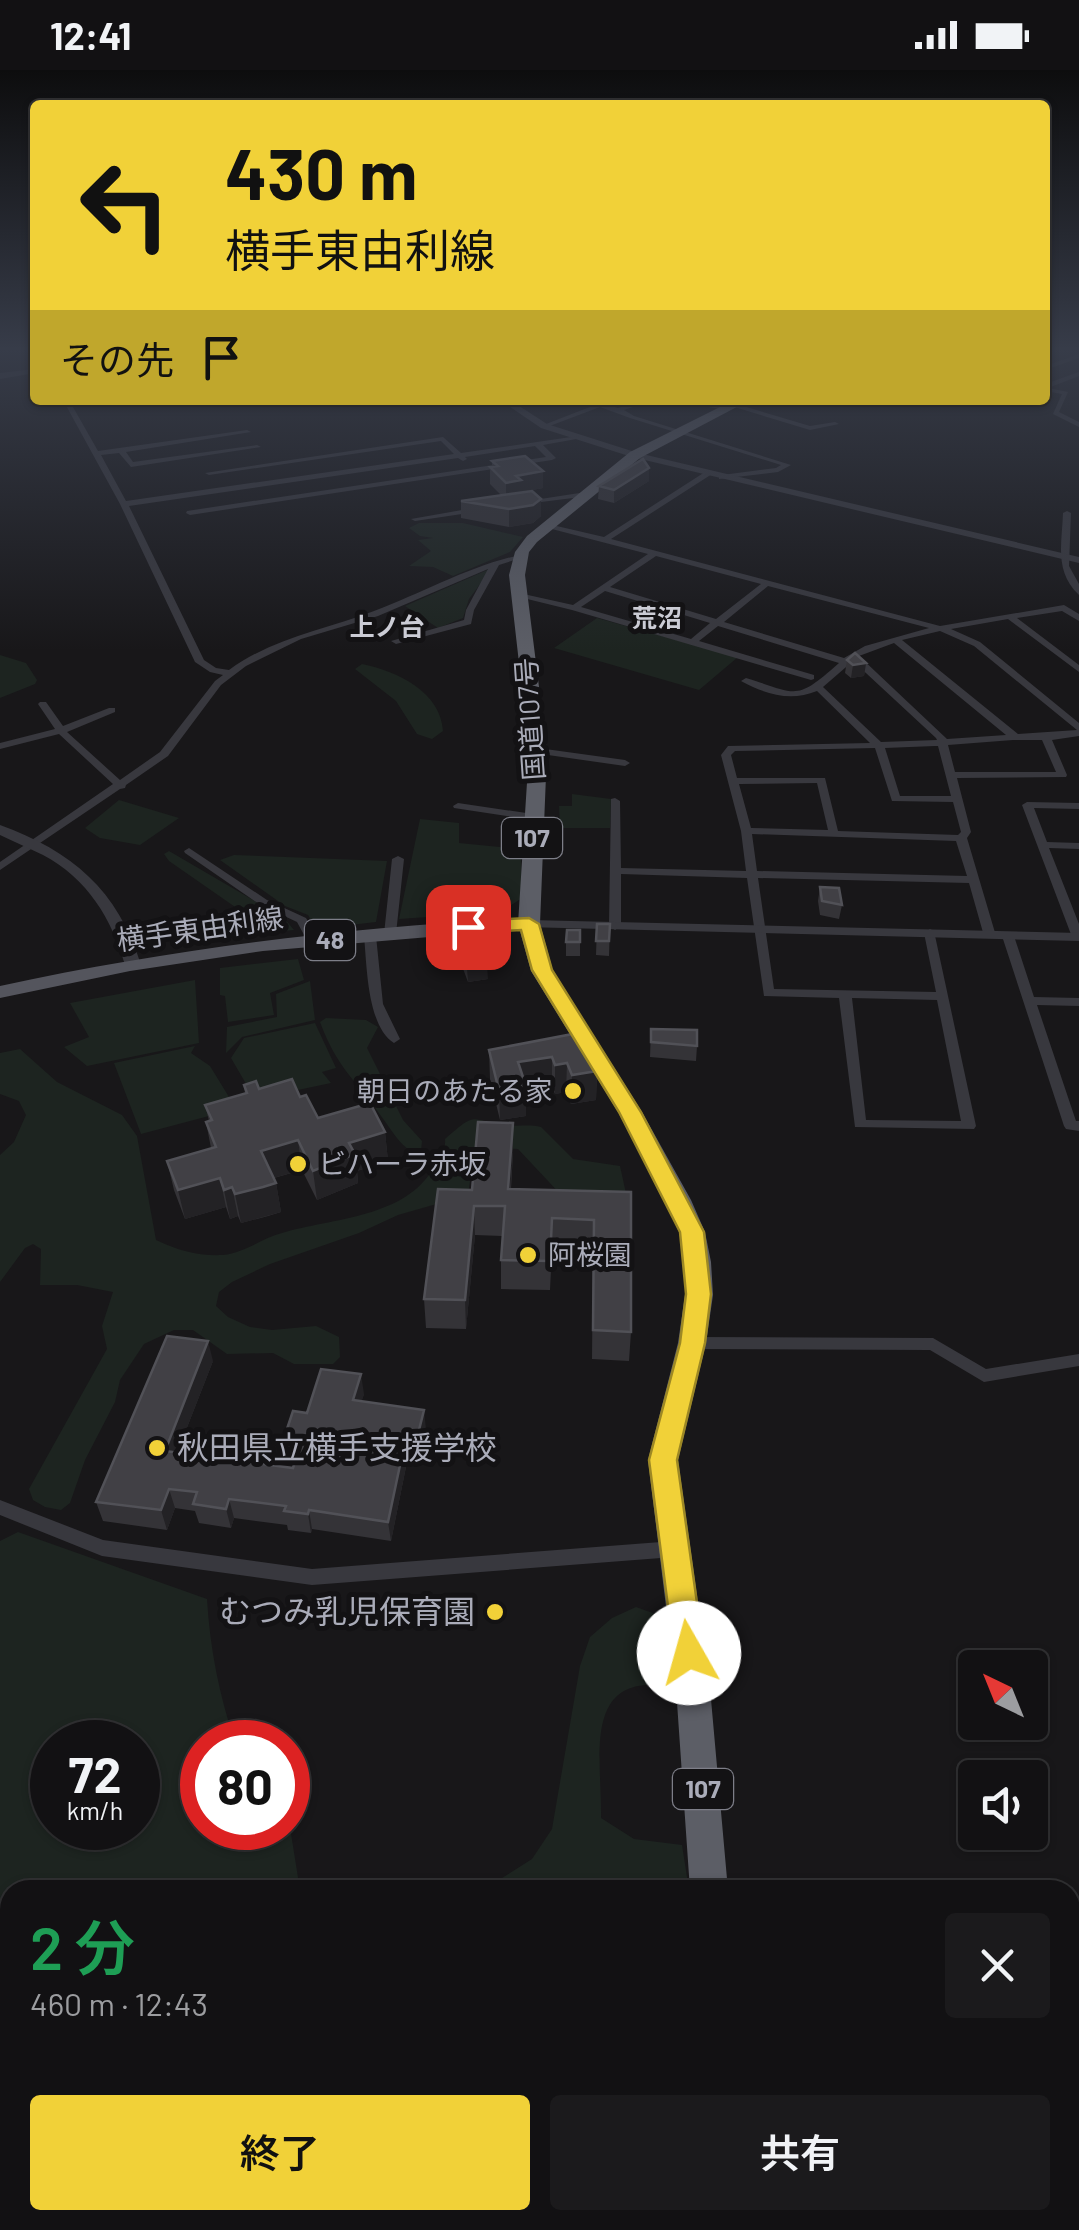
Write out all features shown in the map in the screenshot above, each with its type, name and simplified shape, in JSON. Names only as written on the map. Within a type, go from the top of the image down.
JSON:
[{"type":"highway","points":[[520,558],[532,539],[645,450]]},
{"type":"highway","name":"国道107号","points":[[520,558],[519,596],[538,751],[529,924],[542,970],[630,1112],[692,1232],[699,1294],[692,1343],[663,1460],[697,1722],[707,1880]]},
{"type":"main road","name":"横手東由利線","points":[[0,992],[132,965],[313,941],[529,924]]},
{"type":"street","points":[[93,450],[124,504],[200,662],[212,670],[230,673]]},
{"type":"street","points":[[95,454],[121,450],[132,465],[242,450]]},
{"type":"street","points":[[209,473],[371,450]]},
{"type":"street","points":[[453,450],[474,470]]},
{"type":"street","points":[[124,504],[495,450]]},
{"type":"street","points":[[190,513],[552,458],[543,450]]},
{"type":"street","points":[[618,450],[1079,560]]},
{"type":"street","points":[[722,477],[778,470],[787,465],[737,450]]},
{"type":"street","points":[[232,451],[268,501]]},
{"type":"street","points":[[318,457],[344,490]]},
{"type":"street","points":[[605,540],[708,474]]},
{"type":"street","points":[[508,504],[586,494]]},
{"type":"street","points":[[415,519],[490,507]]},
{"type":"street","points":[[1079,524],[1067,517],[1065,566],[1079,592]]},
{"type":"street","points":[[551,526],[946,630],[977,644],[1079,731]]},
{"type":"street","points":[[574,608],[654,554]]},
{"type":"street","points":[[0,867],[164,754],[218,682],[230,673],[298,637],[375,614],[494,564],[520,558]]},
{"type":"street","points":[[396,641],[468,622],[470,610],[494,564]]},
{"type":"street","points":[[694,640],[768,582]]},
{"type":"street","points":[[604,588],[719,621],[766,640],[847,658],[945,744],[966,832],[961,838]]},
{"type":"street","points":[[519,596],[694,640],[811,677]]},
{"type":"street","points":[[746,681],[790,695],[819,688],[847,658],[897,641],[1064,608],[1079,618]]},
{"type":"street","points":[[1011,616],[1079,669]]},
{"type":"street","points":[[897,641],[1015,737]]},
{"type":"street","points":[[819,688],[880,747],[896,799],[956,799]]},
{"type":"street","points":[[43,704],[60,731],[121,786]]},
{"type":"street","points":[[0,746],[60,731],[112,710]]},
{"type":"street","points":[[940,996],[768,992],[746,831],[726,755],[732,748],[880,747],[1015,737],[1047,740],[1079,731]]},
{"type":"street","points":[[953,775],[1062,775],[1047,740]]},
{"type":"street","points":[[538,751],[625,763]]},
{"type":"street","points":[[734,780],[821,780],[834,835]]},
{"type":"street","points":[[615,801],[615,926]]},
{"type":"street","points":[[458,806],[534,817]]},
{"type":"street","points":[[529,924],[1078,937],[1027,806],[1079,806]]},
{"type":"street","points":[[0,829],[66,864],[102,900],[118,921],[132,965]]},
{"type":"street","points":[[746,831],[961,838]]},
{"type":"street","points":[[961,838],[990,936]]},
{"type":"street","points":[[1042,845],[1079,846]]},
{"type":"street","points":[[190,850],[263,902],[302,920],[313,941]]},
{"type":"street","points":[[394,1039],[377,1004],[380,935],[398,859]]},
{"type":"street","points":[[616,871],[974,880]]},
{"type":"street","points":[[1059,888],[1079,888]]},
{"type":"street","points":[[845,994],[860,1124],[969,1126],[930,933]]},
{"type":"street","points":[[1008,936],[1071,1126],[1079,1126]]},
{"type":"street","points":[[1030,1001],[1079,1002]]},
{"type":"street","points":[[692,1343],[933,1344],[984,1376],[1079,1360]]},
{"type":"street","points":[[0,1507],[102,1548],[312,1577],[675,1549]]},
{"type":"shaded area","points":[[419,523],[463,523],[523,537],[510,552],[453,576],[433,567],[409,566],[431,551],[418,540],[433,538],[420,536],[409,528]]},
{"type":"shaded area","points":[[492,568],[469,599],[463,618],[438,628],[405,606]]},
{"type":"shaded area","points":[[597,618],[738,657],[699,690],[554,648]]},
{"type":"shaded area","points":[[0,655],[26,663],[37,680],[35,684],[0,698]]},
{"type":"shaded area","points":[[362,664],[402,678],[426,695],[440,717],[443,731],[432,739],[417,734],[396,701],[355,669]]},
{"type":"shaded area","points":[[572,794],[611,799],[610,828],[560,828],[559,806],[572,806]]},
{"type":"shaded area","points":[[119,800],[179,818],[140,845],[100,838],[85,828]]},
{"type":"shaded area","points":[[420,819],[459,823],[459,843],[521,849],[522,898],[501,912],[399,919]]},
{"type":"shaded area","points":[[169,851],[284,918],[294,930],[271,932],[169,861],[164,854]]},
{"type":"shaded area","points":[[234,855],[387,861],[376,922],[316,929],[308,915],[285,906],[220,860]]},
{"type":"shaded area","points":[[298,959],[304,980],[270,993],[274,1015],[228,1022],[225,996],[220,995],[220,968]]},
{"type":"shaded area","points":[[195,980],[199,1043],[87,1066],[64,1047],[89,1037],[70,1003]]},
{"type":"shaded area","points":[[310,981],[315,1020],[242,1037],[226,1053],[227,1027],[277,1017],[276,994]]},
{"type":"shaded area","points":[[326,1018],[366,1020],[378,1027],[367,1048],[403,1120],[422,1141],[421,1151],[412,1152],[402,1144],[347,1072],[320,1022]]},
{"type":"shaded area","points":[[315,1023],[336,1068],[322,1072],[331,1083],[279,1094],[252,1094],[231,1058],[244,1038]]},
{"type":"shaded area","points":[[195,1046],[191,1053],[210,1066],[229,1097],[224,1112],[141,1134],[114,1063]]},
{"type":"shaded area","points":[[20,1049],[57,1082],[122,1115],[137,1136],[156,1240],[189,1252],[231,1254],[282,1233],[387,1206],[421,1184],[442,1153],[445,1139],[474,1119],[541,1127],[573,1159],[620,1166],[627,1198],[564,1198],[518,1149],[475,1147],[468,1195],[398,1215],[270,1264],[219,1292],[216,1306],[228,1317],[250,1327],[272,1330],[316,1326],[339,1337],[340,1357],[333,1364],[294,1364],[273,1353],[227,1354],[193,1330],[174,1330],[144,1344],[120,1380],[115,1402],[85,1460],[70,1503],[61,1510],[45,1507],[33,1500],[29,1489],[107,1349],[102,1326],[113,1292],[77,1285],[40,1285],[41,1249],[33,1244],[25,1248],[0,1282],[0,1155],[14,1142],[26,1115],[19,1101],[0,1094],[0,1053]]},
{"type":"shaded area","points":[[18,1532],[207,1599],[216,1671],[228,1720],[180,1720],[180,1850],[294,1850],[298,1880],[0,1880],[0,1541]]},
{"type":"shaded area","points":[[636,1607],[661,1616],[661,1642],[675,1680],[673,1687],[644,1685],[623,1692],[610,1705],[600,1745],[601,1818],[634,1839],[682,1845],[687,1880],[499,1880],[532,1859],[552,1829],[580,1666],[590,1637],[612,1618]]},
{"type":"building","points":[[525,456],[543,471],[516,476],[521,480],[506,483],[490,467],[498,466],[492,461]]},
{"type":"building","points":[[643,459],[649,468],[614,490],[599,486]]},
{"type":"building","points":[[532,491],[541,499],[533,505],[509,509],[461,501]]},
{"type":"building","points":[[855,653],[866,663],[853,665],[847,660]]},
{"type":"building","points":[[820,887],[839,888],[842,905],[822,901]]},
{"type":"building","points":[[597,924],[610,924],[609,941],[596,941]]},
{"type":"building","points":[[567,930],[580,930],[580,942],[566,942]]},
{"type":"building","points":[[478,941],[487,965],[467,968],[458,944]]},
{"type":"building","points":[[651,1029],[697,1030],[697,1046],[651,1042]]},
{"type":"building","points":[[578,1033],[597,1071],[572,1075],[567,1063],[555,1065],[552,1057],[518,1062],[526,1086],[499,1091],[489,1050]]},
{"type":"building","points":[[292,1079],[300,1097],[306,1095],[318,1118],[370,1103],[385,1132],[349,1143],[355,1154],[313,1171],[298,1140],[261,1151],[276,1183],[263,1187],[235,1194],[232,1187],[224,1190],[220,1178],[178,1190],[167,1161],[216,1147],[206,1122],[212,1120],[205,1105],[247,1093],[244,1085],[256,1081],[259,1089]]},
{"type":"building","name":"阿桜園","points":[[478,1122],[513,1123],[508,1189],[631,1192],[631,1332],[593,1330],[594,1220],[552,1218],[550,1261],[501,1260],[505,1206],[474,1206],[465,1300],[424,1299],[438,1189],[472,1190]]},
{"type":"building","points":[[167,1336],[208,1341],[165,1451],[293,1468],[300,1446],[282,1444],[293,1411],[307,1413],[321,1369],[361,1374],[353,1400],[424,1410],[418,1434],[407,1432],[388,1522],[309,1510],[308,1514],[284,1511],[286,1506],[229,1499],[226,1509],[193,1504],[197,1492],[169,1489],[161,1510],[96,1502]]},
{"type":"place","name":"朝日のあたる家","points":[[573,1091]]},
{"type":"place","name":"ビハーラ赤坂","points":[[298,1164]]},
{"type":"place","name":"阿桜園","points":[[528,1255]]},
{"type":"place","name":"秋田県立横手支援学校","points":[[157,1448]]},
{"type":"place","name":"むつみ乳児保育園","points":[[495,1612]]},
{"type":"district","name":"荒沼","points":[[657,618]]},
{"type":"district","name":"上ノ台","points":[[387,627]]},
{"type":"route","points":[[468,927],[529,924],[542,970],[630,1112],[692,1232],[699,1294],[692,1343],[663,1460],[689,1653]]}]
